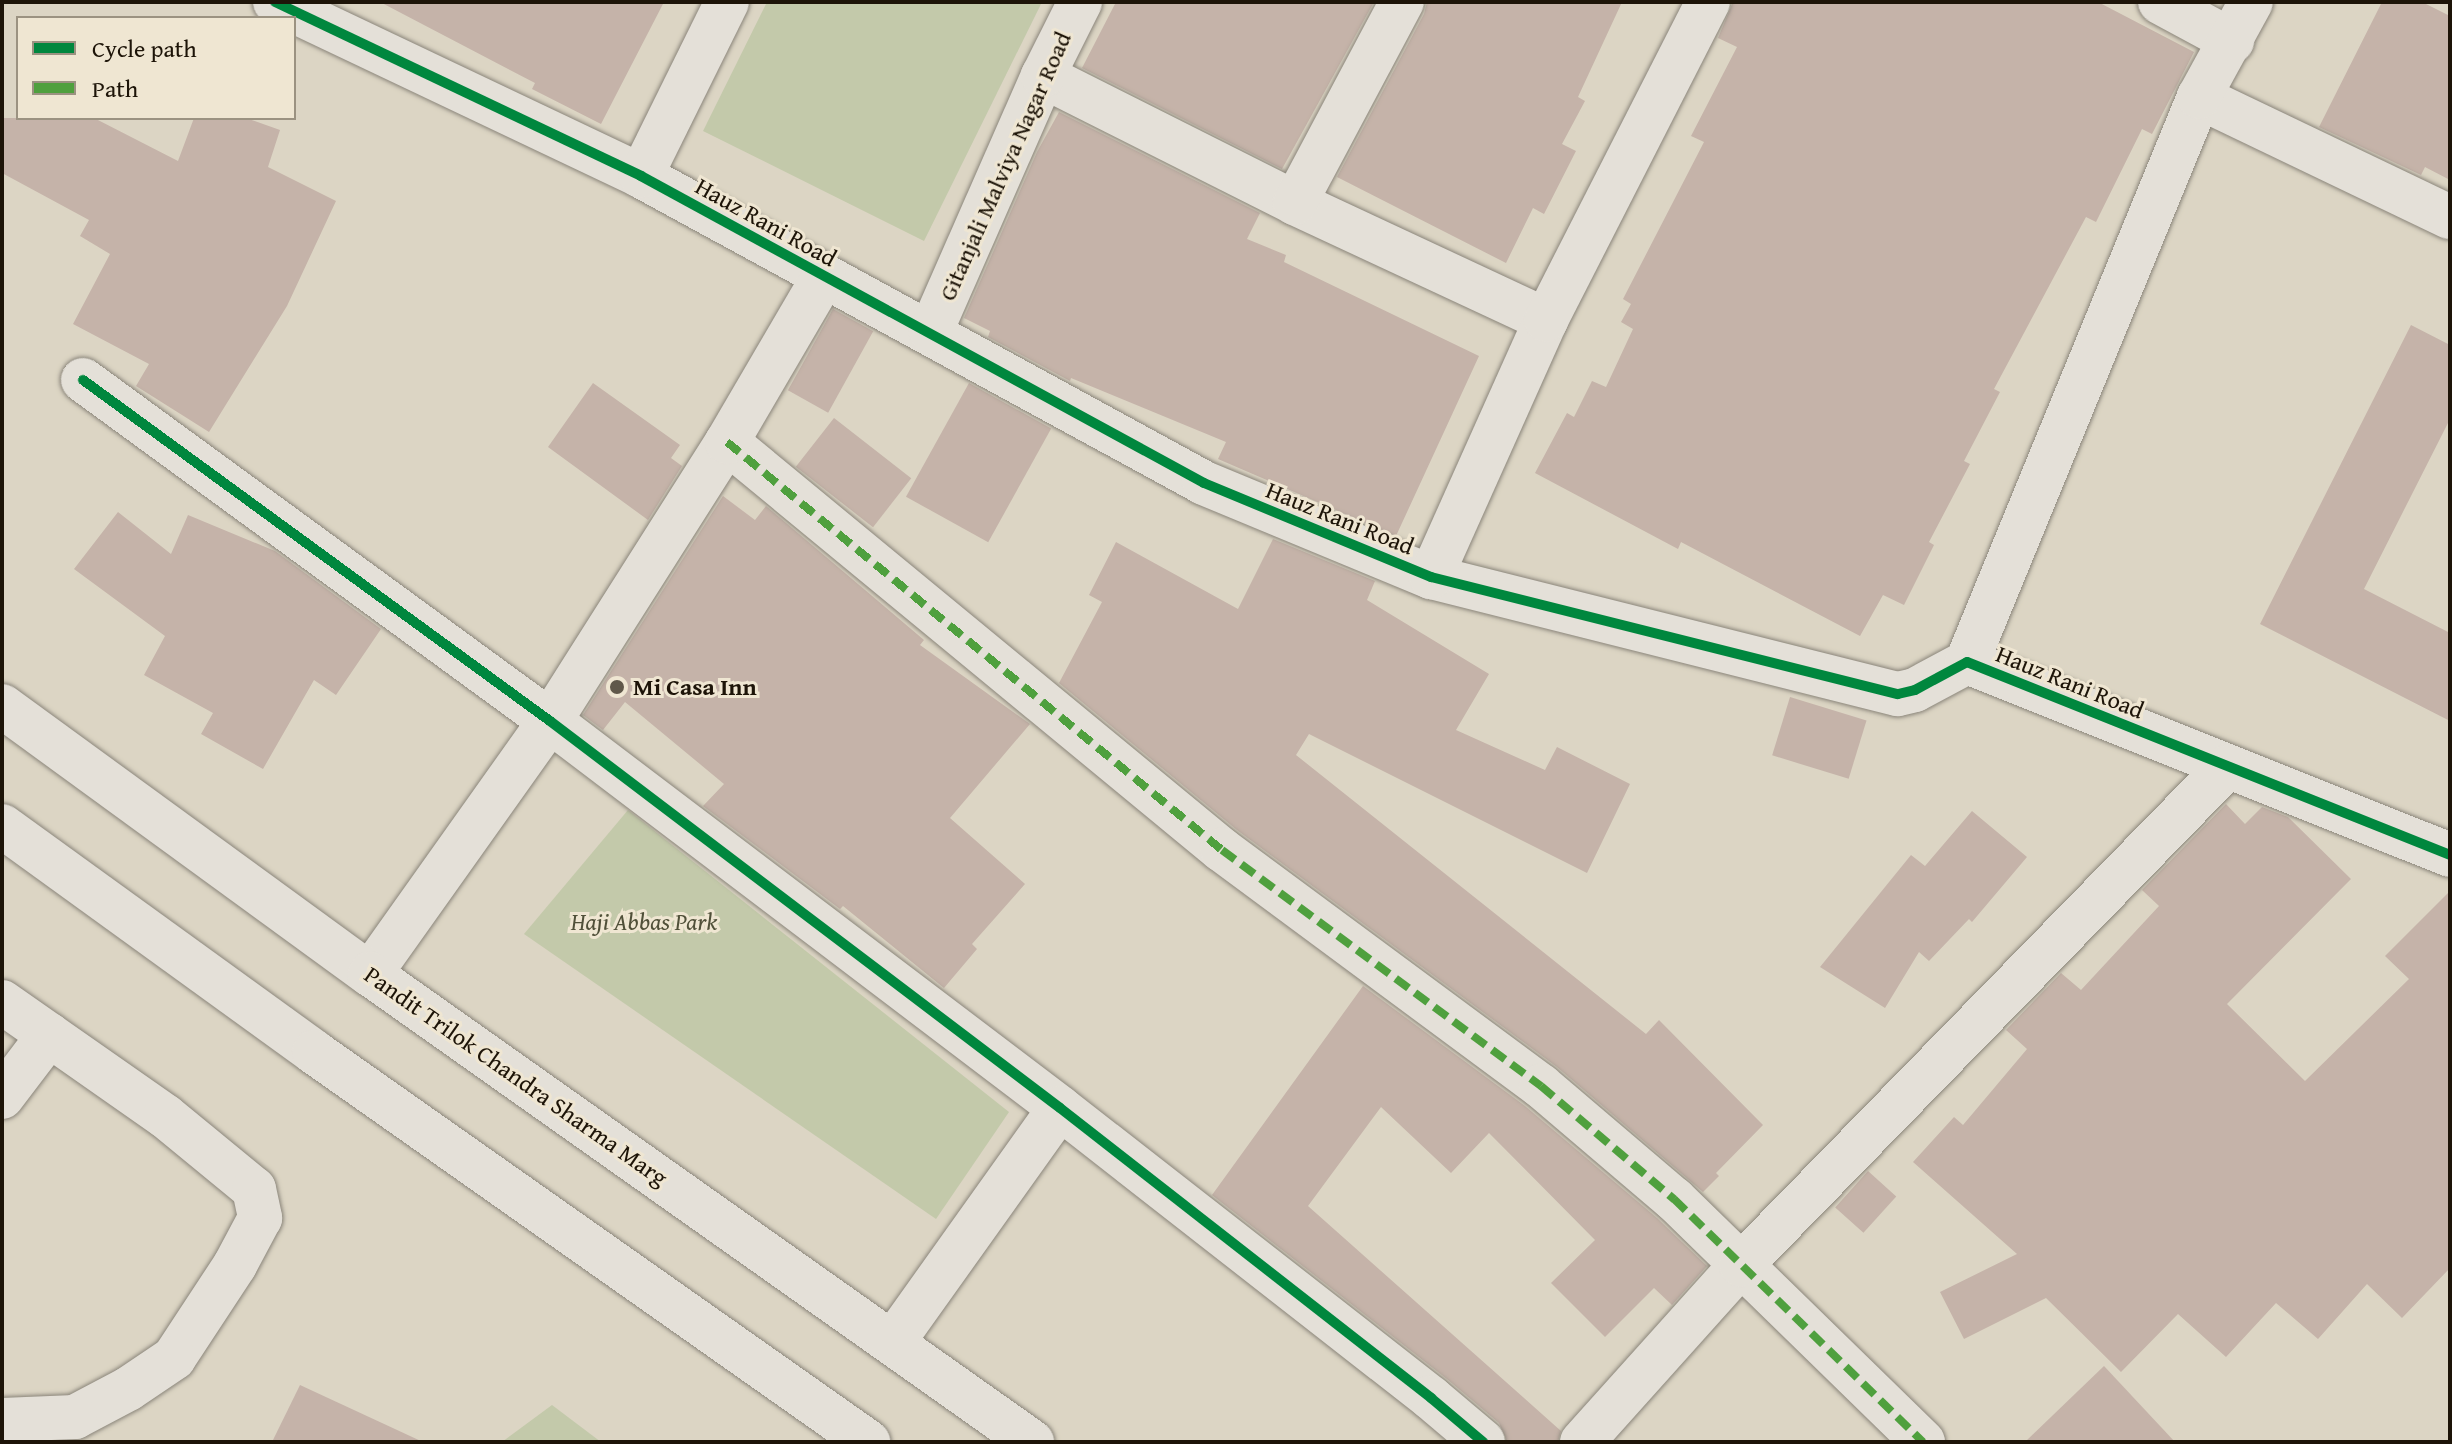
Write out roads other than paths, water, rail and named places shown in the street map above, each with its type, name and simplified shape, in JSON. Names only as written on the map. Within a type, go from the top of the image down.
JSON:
[{"type":"street","name":"Hauz Rani Road","points":[[275,2],[641,176],[931,331],[1204,483],[1431,577],[1898,694],[1915,690],[1967,662],[2450,855]]},
{"type":"street","points":[[641,176],[727,2]]},
{"type":"street","name":"Gitanjali Malviya Nagar Road","points":[[931,331],[1043,76],[1080,2]]},
{"type":"street","points":[[1295,203],[1402,2]]},
{"type":"street","points":[[1431,577],[1546,320],[1708,2]]},
{"type":"street","points":[[2160,2],[2232,41]]},
{"type":"street","points":[[1967,662],[2199,97],[2251,2]]},
{"type":"street","points":[[1043,76],[1295,203],[1546,320]]},
{"type":"street","points":[[2199,97],[2450,217]]},
{"type":"street","points":[[370,974],[550,721],[727,442],[824,276]]},
{"type":"street","points":[[83,380],[550,721],[1060,1108],[1419,1388],[1483,1442]]},
{"type":"street","points":[[727,442],[1222,850],[1541,1086],[1674,1199],[1923,1442]]},
{"type":"street","name":"Pandit Trilok Chandra Sharma Marg","points":[[2,706],[370,974],[1032,1442]]},
{"type":"street","points":[[1582,1442],[1741,1265],[2227,767]]},
{"type":"street","points":[[2,826],[326,1061],[868,1442]]},
{"type":"street","points":[[2,1002],[165,1116],[254,1189],[260,1218],[235,1265],[174,1358],[128,1389],[75,1417],[2,1420]]},
{"type":"street","points":[[2,1097],[49,1035]]},
{"type":"street","points":[[893,1342],[1060,1108]]},
{"type":"place","name":"Mi Casa Inn","points":[[617,687]]},
{"type":"park label","name":"Haji Abbas Park","points":[[644,922]]}]
